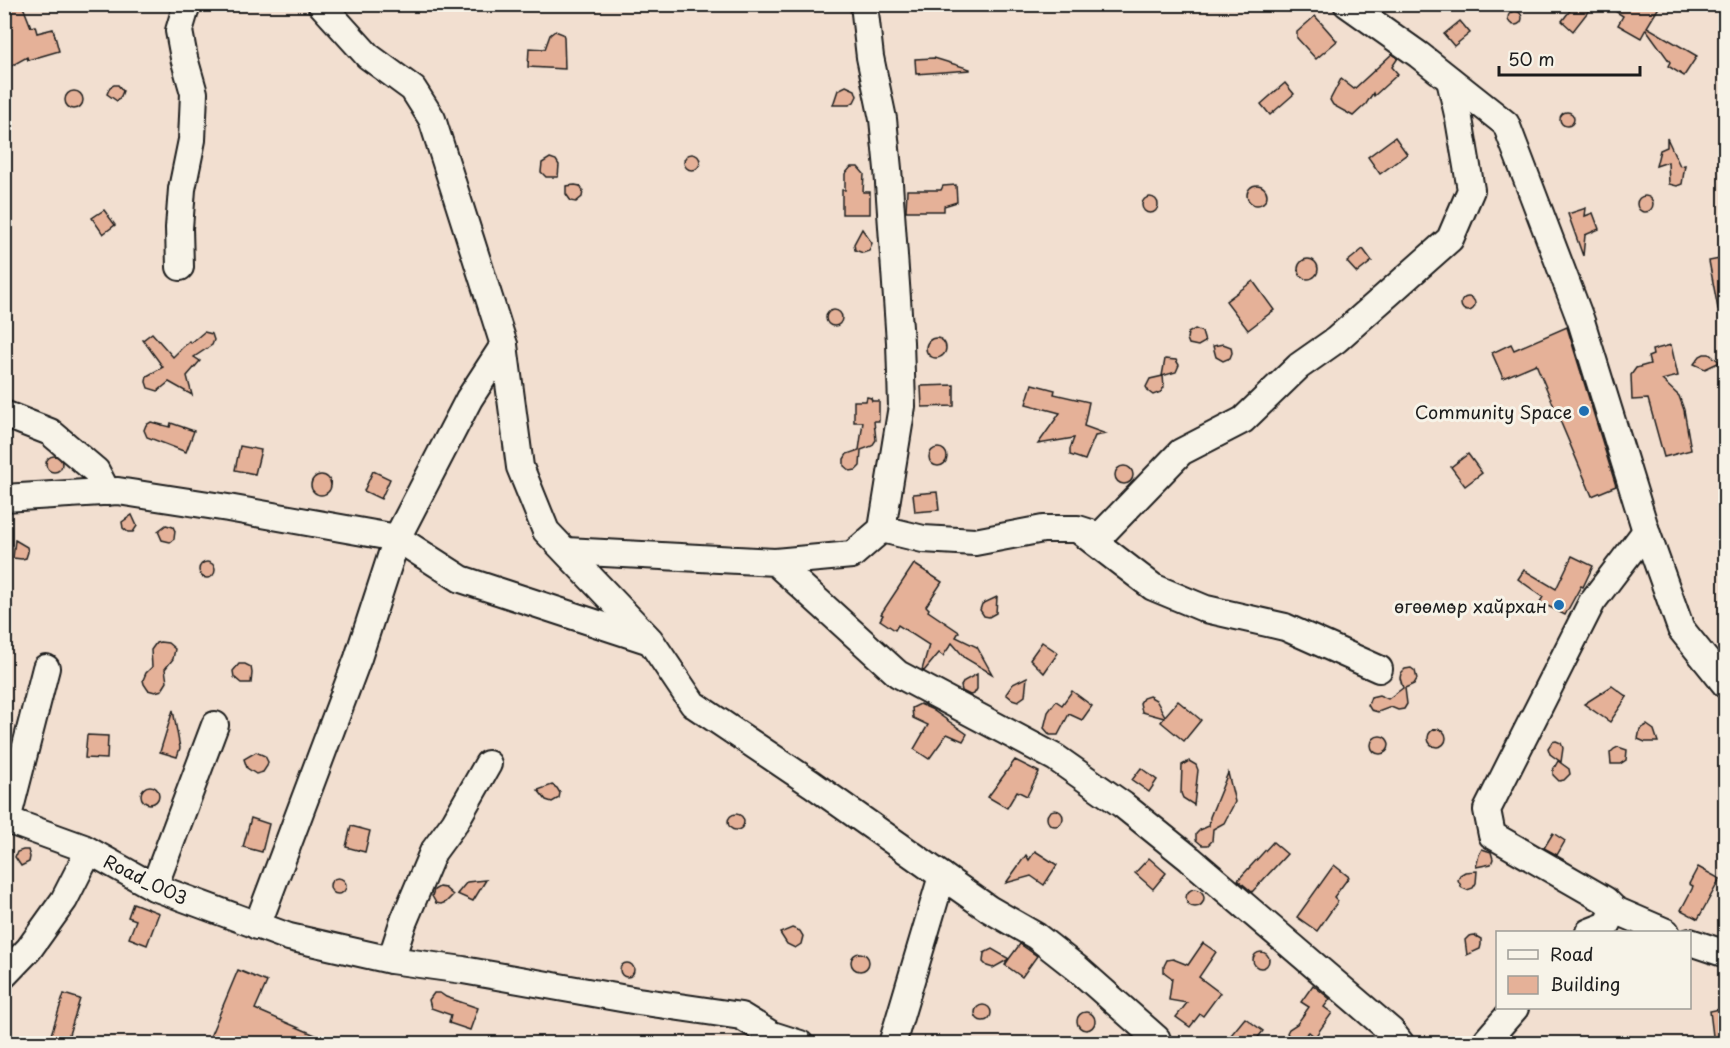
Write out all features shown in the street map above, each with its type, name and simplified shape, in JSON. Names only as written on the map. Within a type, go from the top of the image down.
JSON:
[{"type":"street","points":[[180,267],[179,228],[182,189],[192,140],[194,93],[179,31],[187,4]]},
{"type":"street","points":[[321,4],[368,56],[413,89],[432,119],[504,345],[520,467],[546,531],[650,640],[693,704],[812,784],[989,909],[1036,936],[1078,969],[1157,1042]]},
{"type":"street","points":[[566,551],[775,562],[852,555],[882,529],[902,406],[900,342],[883,119],[870,57],[864,4]]},
{"type":"street","points":[[1347,4],[1419,55],[1506,123],[1581,321],[1647,531],[1681,629],[1725,685]]},
{"type":"street","points":[[882,529],[923,539],[975,543],[1042,529],[1078,529],[1100,536],[1181,452],[1243,420],[1299,366],[1336,340],[1450,239],[1471,190],[1450,80]]},
{"type":"street","points":[[257,927],[358,658],[397,538],[469,399],[504,345]]},
{"type":"street","points":[[4,414],[50,432],[96,471],[106,492]]},
{"type":"street","points":[[4,498],[118,491],[397,538],[461,579],[650,640]]},
{"type":"street","points":[[1078,529],[1153,587],[1206,609],[1285,627],[1378,669]]},
{"type":"street","points":[[1647,531],[1592,602],[1487,810],[1492,834],[1605,900],[1616,910],[1662,931]]},
{"type":"street","points":[[775,562],[898,674],[1056,758],[1123,805],[1190,859],[1391,1031],[1401,1044]]},
{"type":"street","points":[[6,820],[46,668]]},
{"type":"street","points":[[154,887],[215,725]]},
{"type":"street","points":[[391,960],[403,923],[434,852],[455,822],[488,764]]},
{"type":"street","name":"Road_003","points":[[6,820],[89,851],[154,887],[289,937],[391,960],[741,1016],[772,1035],[800,1044]]},
{"type":"street","points":[[4,975],[29,949],[64,900],[89,851]]},
{"type":"street","points":[[892,1044],[942,876]]},
{"type":"street","points":[[1594,931],[1607,925],[1616,910]]},
{"type":"street","points":[[1691,943],[1725,954]]},
{"type":"street","points":[[1486,1044],[1514,1009]]},
{"type":"building","points":[[4,4],[22,4],[31,27],[35,26],[37,33],[53,29],[59,51],[28,60],[27,57],[4,70]]},
{"type":"building","points":[[1575,4],[1594,4],[1573,31],[1562,21]]},
{"type":"building","points":[[1604,4],[1661,4],[1647,27],[1697,56],[1684,76],[1668,66],[1670,62],[1646,29],[1641,38],[1618,25],[1623,16]]},
{"type":"building","points":[[1512,11],[1518,11],[1522,18],[1518,25],[1512,25],[1508,21],[1508,15]]},
{"type":"building","points":[[1315,16],[1337,41],[1316,59],[1297,38],[1297,32]]},
{"type":"building","points":[[1460,21],[1470,33],[1454,46],[1444,34]]},
{"type":"building","points":[[555,31],[563,34],[564,37],[565,69],[528,67],[529,48],[545,49],[550,35]]},
{"type":"building","points":[[1392,54],[1398,58],[1392,67],[1398,74],[1374,96],[1373,93],[1366,104],[1353,116],[1333,105],[1330,100],[1341,79],[1354,89]]},
{"type":"building","points":[[934,58],[970,70],[916,74],[915,59]]},
{"type":"building","points":[[1285,83],[1294,94],[1270,115],[1261,104]]},
{"type":"building","points":[[118,85],[123,91],[117,101],[107,94],[110,87]]},
{"type":"building","points":[[846,86],[855,90],[857,96],[854,102],[849,105],[833,105],[838,90]]},
{"type":"building","points":[[74,91],[82,96],[83,100],[78,108],[74,109],[66,104],[65,100],[70,92]]},
{"type":"building","points":[[1564,112],[1570,112],[1574,119],[1570,126],[1564,126],[1560,122],[1560,116]]},
{"type":"building","points":[[1395,137],[1407,154],[1380,174],[1368,157]]},
{"type":"building","points":[[1667,138],[1680,166],[1685,165],[1682,184],[1677,186],[1669,184],[1668,162],[1656,166],[1660,150],[1667,147]]},
{"type":"building","points":[[692,154],[700,162],[692,170],[684,162]]},
{"type":"building","points":[[550,158],[556,160],[559,165],[558,177],[546,177],[541,172],[542,163]]},
{"type":"building","points":[[851,167],[858,167],[864,174],[863,192],[870,192],[870,214],[842,214],[845,174]]},
{"type":"building","points":[[956,185],[957,202],[944,206],[944,211],[906,211],[907,190],[941,190],[943,186]]},
{"type":"building","points":[[1257,185],[1264,188],[1267,195],[1264,202],[1257,205],[1250,202],[1247,195],[1250,188]]},
{"type":"building","points":[[566,186],[580,186],[583,191],[582,197],[576,202],[571,201],[566,194]]},
{"type":"building","points":[[1645,196],[1651,198],[1653,204],[1651,210],[1645,212],[1639,210],[1637,204],[1639,198]]},
{"type":"building","points":[[1147,197],[1153,197],[1158,205],[1156,211],[1147,213],[1142,208],[1142,202]]},
{"type":"building","points":[[1586,208],[1585,216],[1593,213],[1599,229],[1585,235],[1583,256],[1568,214]]},
{"type":"building","points":[[104,210],[115,225],[103,234],[92,218]]},
{"type":"building","points":[[862,229],[872,243],[869,251],[863,253],[855,250],[854,244]]},
{"type":"building","points":[[1363,249],[1372,261],[1357,273],[1347,262]]},
{"type":"building","points":[[1725,258],[1725,308],[1718,309],[1709,261]]},
{"type":"building","points":[[1308,259],[1315,262],[1318,269],[1315,276],[1308,279],[1301,276],[1298,269],[1301,262]]},
{"type":"building","points":[[1253,281],[1274,310],[1248,330],[1226,301]]},
{"type":"building","points":[[1465,297],[1471,297],[1475,304],[1471,311],[1465,311],[1461,307],[1461,301]]},
{"type":"building","points":[[831,310],[837,310],[842,318],[840,324],[831,326],[826,321],[826,315]]},
{"type":"building","name":"Community Space","points":[[1567,327],[1616,486],[1592,496],[1536,364],[1503,378],[1492,353],[1511,344],[1514,350]]},
{"type":"building","points":[[1195,329],[1202,332],[1205,342],[1198,346],[1189,344],[1187,339],[1188,333]]},
{"type":"building","points":[[204,332],[212,334],[214,340],[212,345],[194,357],[200,361],[187,376],[192,395],[169,382],[158,391],[148,388],[147,376],[163,367],[143,340],[152,333],[173,357],[189,341],[191,343]]},
{"type":"building","points":[[936,338],[943,341],[946,348],[943,355],[936,358],[929,355],[926,348],[929,341]]},
{"type":"building","points":[[1223,344],[1231,347],[1232,353],[1230,358],[1223,361],[1216,357],[1213,346]]},
{"type":"building","points":[[1671,345],[1678,376],[1662,380],[1679,396],[1684,410],[1691,450],[1664,457],[1648,399],[1632,400],[1631,375],[1636,368],[1650,364],[1648,357],[1653,355],[1652,350]]},
{"type":"building","points":[[1704,354],[1709,354],[1720,362],[1705,369],[1694,364]]},
{"type":"building","points":[[1165,359],[1176,360],[1179,365],[1176,372],[1162,376]]},
{"type":"building","points":[[1163,376],[1164,387],[1161,392],[1153,395],[1146,387],[1150,379]]},
{"type":"building","points":[[1032,384],[1055,390],[1054,394],[1089,402],[1084,426],[1106,434],[1095,436],[1085,460],[1070,455],[1074,438],[1038,444],[1060,413],[1026,404]]},
{"type":"building","points":[[954,385],[954,406],[922,407],[921,386]]},
{"type":"building","points":[[867,397],[872,401],[879,401],[879,421],[874,421],[876,440],[872,446],[861,450],[860,466],[850,471],[844,466],[844,459],[847,454],[859,450],[863,422],[854,422],[854,401],[866,401]]},
{"type":"building","points":[[151,422],[170,427],[171,423],[194,431],[186,452],[147,437],[144,430]]},
{"type":"building","points":[[240,446],[261,450],[255,474],[235,470]]},
{"type":"building","points":[[938,448],[944,451],[947,457],[944,463],[938,466],[932,463],[929,457],[932,451]]},
{"type":"building","points":[[1468,454],[1482,473],[1465,486],[1451,467]]},
{"type":"building","points":[[54,456],[60,458],[62,464],[60,470],[54,472],[48,470],[46,464],[48,458]]},
{"type":"building","points":[[1124,466],[1130,469],[1133,475],[1130,481],[1124,484],[1118,481],[1115,475],[1118,469]]},
{"type":"building","points":[[373,471],[390,479],[381,499],[364,491]]},
{"type":"building","points":[[321,475],[328,478],[331,485],[328,492],[321,495],[314,492],[311,485],[314,478]]},
{"type":"building","points":[[937,492],[939,510],[915,512],[913,494]]},
{"type":"building","points":[[132,515],[137,526],[133,532],[128,532],[123,528],[122,522]]},
{"type":"building","points":[[166,525],[173,527],[175,531],[174,539],[170,542],[162,540],[158,531]]},
{"type":"building","points":[[15,540],[27,547],[26,558],[13,558]]},
{"type":"building","points":[[1572,556],[1593,566],[1565,615],[1540,602],[1543,597],[1518,579],[1524,570],[1556,589]]},
{"type":"building","points":[[207,562],[215,570],[207,578],[199,570]]},
{"type":"building","points":[[914,564],[942,582],[926,606],[928,611],[959,632],[956,637],[977,647],[992,674],[965,658],[952,643],[943,656],[939,653],[924,671],[922,670],[929,645],[898,625],[895,630],[880,620],[883,615],[881,614]]},
{"type":"building","points":[[997,597],[996,613],[989,617],[984,616],[980,610],[982,604]]},
{"type":"building","points":[[1042,642],[1058,653],[1044,673],[1030,659]]},
{"type":"building","points":[[156,643],[168,643],[175,649],[173,659],[165,669],[167,682],[162,690],[155,692],[148,690],[143,680],[152,667],[151,650]]},
{"type":"building","points":[[239,664],[251,667],[251,683],[241,683],[234,677],[233,671]]},
{"type":"building","points":[[1411,668],[1415,671],[1417,679],[1414,684],[1405,688],[1407,704],[1404,709],[1398,710],[1391,707],[1378,712],[1371,710],[1368,705],[1371,697],[1379,695],[1388,699],[1403,688],[1401,673]]},
{"type":"building","points":[[977,674],[977,689],[974,694],[970,695],[962,691],[961,686],[964,681]]},
{"type":"building","points":[[1027,677],[1025,696],[1018,701],[1006,694],[1013,684]]},
{"type":"building","points":[[1612,686],[1627,697],[1610,722],[1584,704]]},
{"type":"building","points":[[1072,691],[1092,706],[1082,720],[1069,714],[1058,735],[1050,735],[1044,728],[1048,712],[1056,701],[1062,705]]},
{"type":"building","points":[[1149,696],[1156,700],[1165,716],[1178,701],[1201,720],[1184,741],[1161,722],[1164,718],[1142,712],[1140,703],[1143,698]]},
{"type":"building","points":[[920,704],[967,734],[963,741],[947,734],[929,759],[914,749],[928,725],[913,718],[912,708]]},
{"type":"building","points":[[173,710],[180,748],[177,757],[160,752]]},
{"type":"building","points":[[1647,725],[1654,730],[1658,742],[1645,742],[1638,739],[1640,729]]},
{"type":"building","points":[[1437,729],[1443,732],[1446,738],[1443,744],[1437,747],[1431,744],[1428,738],[1431,732]]},
{"type":"building","points":[[87,735],[108,736],[107,759],[85,758]]},
{"type":"building","points":[[1380,736],[1386,739],[1389,745],[1386,751],[1380,754],[1374,751],[1371,745],[1374,739]]},
{"type":"building","points":[[1552,742],[1561,743],[1563,748],[1561,762],[1550,754],[1548,748]]},
{"type":"building","points":[[1618,747],[1627,750],[1626,760],[1620,764],[1611,764],[1610,753]]},
{"type":"building","points":[[256,752],[265,756],[268,762],[263,772],[256,774],[247,768],[244,759]]},
{"type":"building","points":[[1015,760],[1039,772],[1027,796],[1017,791],[1007,808],[988,797]]},
{"type":"building","points":[[1189,761],[1196,765],[1198,770],[1194,805],[1183,798],[1181,793],[1182,765]]},
{"type":"building","points":[[1558,761],[1569,769],[1570,774],[1564,780],[1559,781],[1553,775]]},
{"type":"building","points":[[1141,768],[1157,780],[1149,792],[1132,780]]},
{"type":"building","points":[[1228,773],[1235,802],[1224,823],[1213,829],[1212,841],[1208,845],[1202,845],[1196,840],[1196,834],[1209,826],[1210,817]]},
{"type":"building","points":[[552,785],[560,793],[559,798],[552,802],[546,800],[538,790]]},
{"type":"building","points":[[150,786],[156,789],[159,795],[156,801],[150,804],[144,801],[141,795],[144,789]]},
{"type":"building","points":[[1055,810],[1063,818],[1055,826],[1047,818]]},
{"type":"building","points":[[733,814],[739,814],[744,822],[742,828],[733,830],[728,825],[728,819]]},
{"type":"building","points":[[251,818],[269,824],[262,852],[243,847]]},
{"type":"building","points":[[351,826],[370,831],[365,852],[346,847]]},
{"type":"building","points":[[1553,833],[1565,841],[1557,855],[1544,848]]},
{"type":"building","points":[[1273,842],[1287,854],[1252,892],[1238,880]]},
{"type":"building","points":[[1482,849],[1491,852],[1493,859],[1491,864],[1476,867],[1479,855]]},
{"type":"building","points":[[28,850],[30,857],[29,862],[21,866],[15,857],[17,852]]},
{"type":"building","points":[[1035,851],[1057,865],[1044,885],[1031,876],[1006,883],[1026,855],[1029,860]]},
{"type":"building","points":[[1149,858],[1166,873],[1153,889],[1135,873]]},
{"type":"building","points":[[1334,865],[1349,877],[1334,897],[1338,901],[1317,931],[1297,917]]},
{"type":"building","points":[[1698,867],[1720,879],[1698,919],[1681,910],[1692,889],[1693,886],[1689,884]]},
{"type":"building","points":[[1477,871],[1473,888],[1467,890],[1462,888],[1458,880],[1460,875]]},
{"type":"building","points":[[338,878],[346,886],[338,894],[330,886]]},
{"type":"building","points":[[486,880],[473,901],[457,894],[467,882]]},
{"type":"building","points":[[439,887],[445,888],[453,895],[441,904],[436,903],[432,896],[434,890]]},
{"type":"building","points":[[1195,889],[1201,892],[1204,898],[1201,904],[1195,907],[1189,904],[1186,898],[1189,892]]},
{"type":"building","points":[[133,903],[159,913],[147,945],[129,938],[136,920],[128,917]]},
{"type":"building","points":[[792,928],[800,931],[803,936],[801,944],[795,948],[787,944],[780,933]]},
{"type":"building","points":[[1474,935],[1481,939],[1480,949],[1467,955],[1465,940]]},
{"type":"building","points":[[1203,943],[1216,952],[1199,977],[1220,993],[1203,1016],[1200,1014],[1190,1027],[1176,1017],[1187,1003],[1169,1000],[1172,978],[1164,972],[1164,966],[1167,960],[1173,959],[1188,965]]},
{"type":"building","points":[[1020,944],[1037,956],[1022,977],[1005,965]]},
{"type":"building","points":[[992,949],[1009,959],[993,968],[983,962],[984,953]]},
{"type":"building","points":[[1261,952],[1267,954],[1269,960],[1267,966],[1261,968],[1255,966],[1253,960],[1255,954]]},
{"type":"building","points":[[860,953],[866,956],[869,962],[866,968],[860,971],[854,968],[851,962],[854,956]]},
{"type":"building","points":[[624,963],[630,963],[634,970],[630,977],[624,977],[620,973],[620,967]]},
{"type":"building","points":[[238,970],[267,982],[255,1009],[336,1044],[207,1044]]},
{"type":"building","points":[[1313,985],[1330,999],[1324,1007],[1332,1013],[1315,1037],[1309,1032],[1298,1041],[1292,1041],[1287,1033],[1297,1024],[1309,1007],[1301,1002]]},
{"type":"building","points":[[434,993],[440,993],[478,1008],[470,1030],[449,1023],[451,1015],[431,1008],[429,1000]]},
{"type":"building","points":[[64,994],[80,999],[66,1044],[48,1044]]},
{"type":"building","points":[[983,1005],[991,1013],[983,1021],[975,1013]]},
{"type":"building","points":[[1725,1008],[1725,1044],[1714,1044],[1710,1011]]},
{"type":"building","points":[[1086,1012],[1092,1015],[1095,1021],[1092,1027],[1086,1030],[1080,1027],[1077,1021],[1080,1015]]},
{"type":"building","points":[[1245,1018],[1263,1031],[1253,1044],[1229,1044],[1234,1037],[1231,1035]]},
{"type":"place","name":"Community Space","points":[[1584,411]]},
{"type":"place","name":"өгөөмөр хайрхан","points":[[1559,605]]}]
